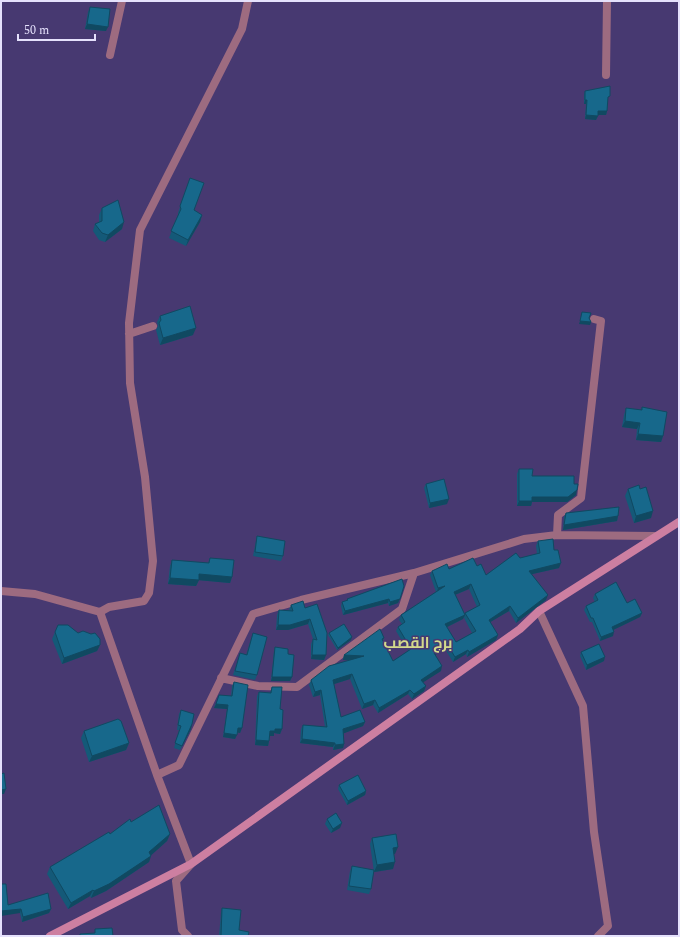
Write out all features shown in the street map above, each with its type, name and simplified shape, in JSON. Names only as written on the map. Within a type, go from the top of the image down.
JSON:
[{"type":"main road","points":[[51,936],[191,864],[520,629],[539,611],[654,536],[679,522]]},
{"type":"street","points":[[110,55],[122,1]]},
{"type":"street","points":[[1,591],[36,594],[100,612],[109,607],[144,601],[149,593],[153,561],[145,477],[130,383],[129,323],[140,230],[242,29],[248,1]]},
{"type":"street","points":[[606,75],[608,1]]},
{"type":"street","points":[[556,535],[558,515],[582,498],[601,321],[594,319]]},
{"type":"street","points":[[129,334],[153,326]]},
{"type":"street","points":[[157,775],[179,765],[253,614],[300,600],[414,573],[524,539],[556,535],[654,536]]},
{"type":"street","points":[[221,678],[258,686],[297,687],[402,609],[414,573]]},
{"type":"street","points":[[539,611],[583,706],[594,832],[608,926],[598,936]]},
{"type":"street","points":[[100,612],[157,775],[191,864],[176,881],[182,930],[188,936]]},
{"type":"building","points":[[90,7],[110,9],[108,27],[87,24]]},
{"type":"building","points":[[610,86],[607,111],[598,111],[598,116],[586,115],[587,100],[585,100],[585,91]]},
{"type":"building","points":[[190,178],[204,183],[194,210],[202,215],[188,240],[171,231],[181,209],[180,206]]},
{"type":"building","points":[[118,200],[124,222],[108,235],[102,233],[95,224],[102,221],[102,208]]},
{"type":"building","points":[[190,306],[196,328],[163,338],[159,323],[161,320],[160,316]]},
{"type":"building","points":[[582,312],[591,313],[589,318],[591,322],[580,321]]},
{"type":"building","points":[[642,407],[667,412],[663,436],[638,434],[640,423],[625,421],[626,408],[642,410]]},
{"type":"building","points":[[519,469],[533,469],[532,476],[574,476],[574,484],[578,484],[577,490],[568,497],[532,497],[532,501],[519,501]]},
{"type":"building","points":[[444,479],[449,499],[430,503],[426,484]]},
{"type":"building","points":[[639,485],[640,489],[646,487],[653,511],[636,516],[628,489]]},
{"type":"building","points":[[619,507],[618,516],[564,525],[566,513]]},
{"type":"building","points":[[257,536],[285,541],[283,556],[255,552]]},
{"type":"building","points":[[553,539],[554,550],[558,550],[561,563],[529,571],[548,595],[518,618],[510,606],[489,620],[498,635],[469,652],[468,650],[455,657],[447,644],[434,653],[442,666],[421,680],[426,686],[414,694],[410,690],[379,708],[375,700],[364,704],[352,674],[333,680],[341,717],[360,710],[365,722],[343,729],[344,744],[335,745],[335,743],[302,739],[303,725],[327,727],[321,690],[315,692],[311,680],[329,666],[364,656],[344,655],[380,629],[384,638],[382,639],[393,661],[411,649],[398,627],[405,622],[401,615],[445,586],[438,588],[432,571],[447,564],[449,569],[473,558],[477,566],[481,564],[486,575],[516,553],[520,558],[540,553],[538,541]],"holes":[[[471,584],[480,605],[465,613],[476,631],[456,642],[445,624],[465,615],[454,592]]]},
{"type":"building","points":[[210,558],[234,560],[232,577],[199,574],[199,580],[170,578],[172,560],[209,563]]},
{"type":"building","points":[[402,579],[404,586],[400,599],[390,602],[389,599],[345,611],[342,602],[348,600],[347,599]]},
{"type":"building","points":[[616,582],[627,603],[635,599],[642,613],[612,627],[614,632],[601,637],[586,606],[598,600],[595,594]]},
{"type":"building","points":[[303,601],[305,608],[317,604],[327,633],[326,655],[312,655],[313,639],[317,640],[310,619],[290,625],[278,625],[279,610],[293,611],[291,605]]},
{"type":"building","points":[[344,624],[352,637],[338,648],[329,633]]},
{"type":"building","points":[[58,625],[68,625],[78,633],[83,631],[91,634],[95,633],[100,639],[100,645],[64,658],[55,632]]},
{"type":"building","points":[[253,633],[267,637],[257,675],[235,671],[240,653],[247,655]]},
{"type":"building","points":[[599,644],[605,657],[587,665],[581,652]]},
{"type":"building","points":[[275,647],[288,649],[288,654],[294,655],[292,677],[272,677]]},
{"type":"building","points":[[234,682],[248,685],[242,728],[238,728],[237,735],[224,733],[228,705],[216,704],[219,695],[232,696]]},
{"type":"building","points":[[272,687],[282,687],[280,709],[283,710],[282,729],[270,731],[269,741],[256,740],[259,692],[271,693]]},
{"type":"building","points":[[181,710],[194,714],[192,724],[182,746],[175,743],[181,726],[178,725]]},
{"type":"building","points":[[118,719],[121,721],[129,743],[92,756],[84,731]]},
{"type":"building","points":[[4,773],[6,789],[1,790],[1,774]]},
{"type":"building","points":[[358,775],[366,791],[348,801],[339,785]]},
{"type":"building","points":[[159,805],[170,834],[149,852],[151,856],[109,884],[94,891],[93,890],[71,903],[50,867],[109,832],[110,834],[130,819],[131,822]]},
{"type":"building","points":[[336,813],[342,823],[333,829],[327,819]]},
{"type":"building","points":[[396,834],[398,847],[393,848],[395,862],[377,865],[372,838]]},
{"type":"building","points":[[352,866],[374,870],[371,889],[349,886]]},
{"type":"building","points":[[1,884],[6,884],[8,905],[48,893],[51,909],[23,917],[21,909],[1,911]]},
{"type":"building","points":[[222,908],[241,910],[239,930],[249,932],[248,936],[221,936]]},
{"type":"building","points":[[112,928],[113,936],[80,936],[80,934],[95,933],[95,929]]},
{"type":"district","name":"برج القصب","points":[[418,643]]}]
